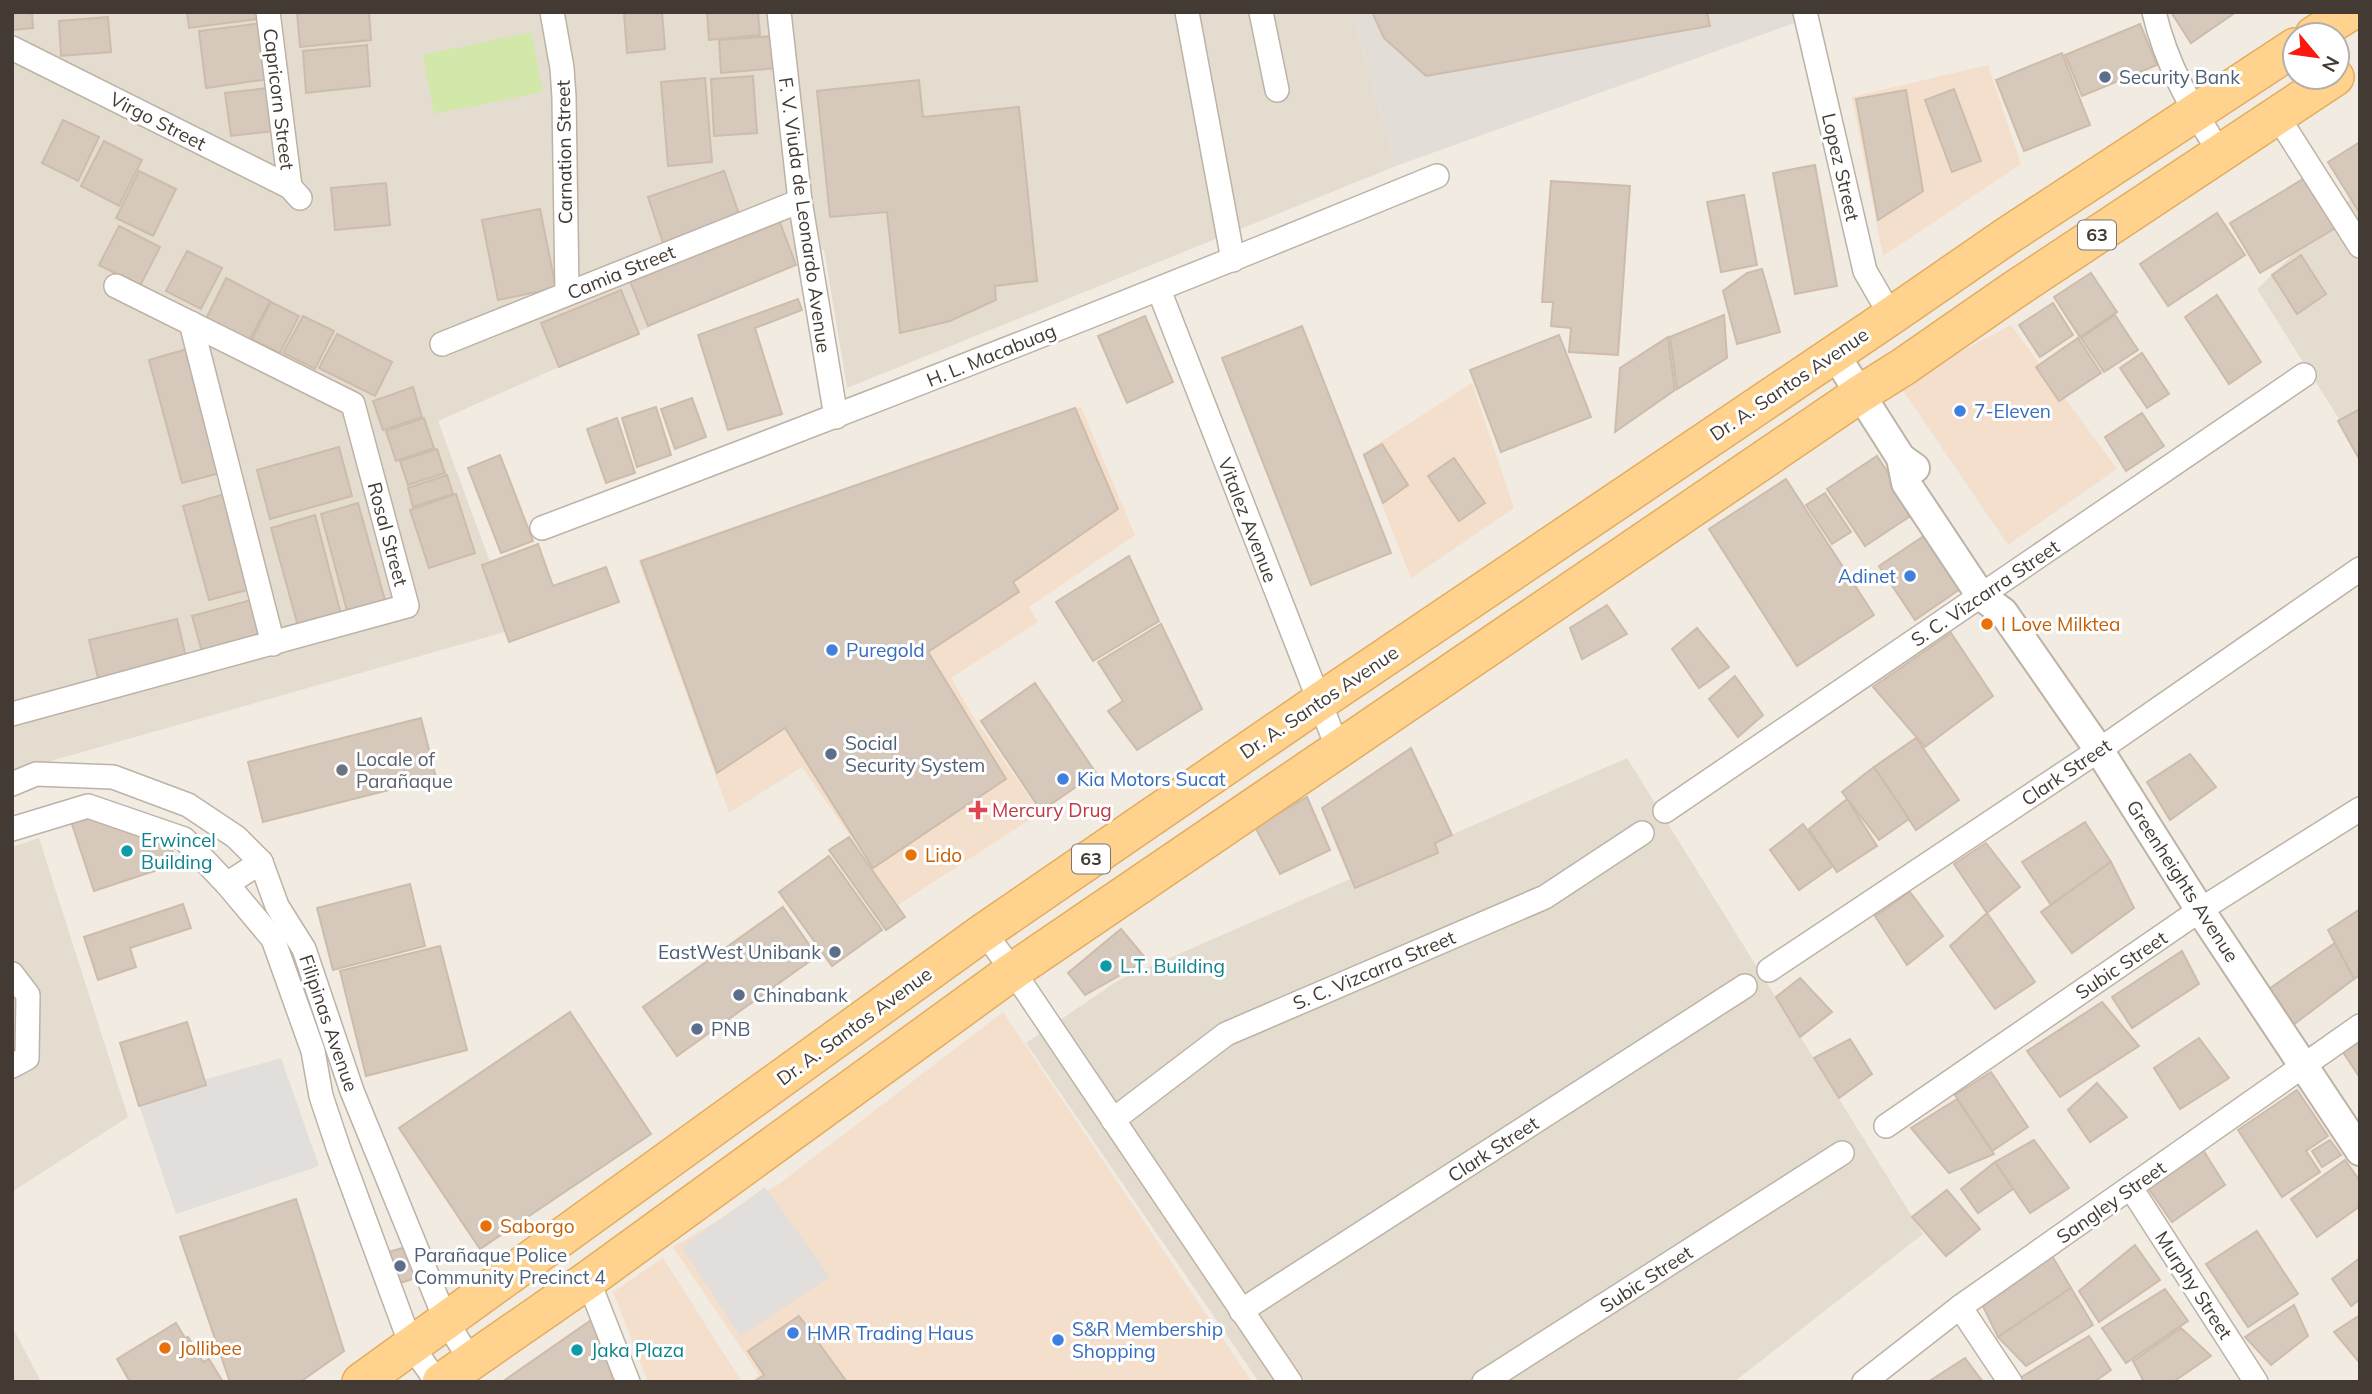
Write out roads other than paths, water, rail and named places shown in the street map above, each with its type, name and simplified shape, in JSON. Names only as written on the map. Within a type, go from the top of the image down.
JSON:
[{"type":"main road","name":"Dr. A. Santos Avenue","points":[[361,1382],[984,932],[2007,236],[2281,56]]},
{"type":"main road","name":"63","points":[[439,1382],[588,1280],[1013,971],[1860,394],[1903,368],[2011,292],[2312,91]]},
{"type":"street","name":"Capricorn Street","points":[[268,12],[295,192]]},
{"type":"street","name":"Carnation Street","points":[[552,12],[564,97],[567,293]]},
{"type":"street","name":"F. V. Viuda de Leonardo Avenue","points":[[779,12],[800,201],[836,417]]},
{"type":"street","points":[[1187,12],[1233,260]]},
{"type":"street","points":[[1261,12],[1277,90]]},
{"type":"street","name":"Lopez Street","points":[[1805,12],[1865,271],[1891,316]]},
{"type":"street","points":[[2154,12],[2166,54],[2195,112],[2221,154]]},
{"type":"street","name":"Virgo Street","points":[[12,48],[295,192]]},
{"type":"street","points":[[2276,114],[2360,246]]},
{"type":"street","name":"H. L. Macabuag","points":[[542,528],[836,417],[1159,290],[1437,176]]},
{"type":"street","name":"Camia Street","points":[[442,344],[800,201]]},
{"type":"street","name":"Rosal Street","points":[[12,714],[407,606],[352,404],[116,286]]},
{"type":"street","name":"Vitalez Avenue","points":[[1159,290],[1338,749]]},
{"type":"street","points":[[191,323],[273,644]]},
{"type":"street","name":"Greenheights Avenue","points":[[1834,354],[1901,458],[1922,472],[1994,598],[2099,750],[2200,910],[2360,1151]]},
{"type":"street","name":"S. C. Vizcarra Street","points":[[1665,811],[1994,598],[2304,375]]},
{"type":"street","name":"Clark Street","points":[[1769,970],[2099,750],[2360,569]]},
{"type":"street","name":"Filipinas Avenue","points":[[12,784],[36,774],[113,778],[188,805],[236,836],[261,862],[277,906],[304,949],[352,1091],[446,1321],[471,1361]]},
{"type":"street","name":"Filipinas Avenue","points":[[12,829],[88,806],[184,839],[227,884],[273,939],[313,1051],[321,1096],[338,1150],[411,1345],[439,1382]]},
{"type":"street","name":"Subic Street","points":[[1886,1126],[2200,910],[2360,809]]},
{"type":"street","name":"S. C. Vizcarra Street","points":[[1113,1120],[1226,1034],[1545,897],[1642,833]]},
{"type":"street","points":[[227,884],[261,862]]},
{"type":"street","points":[[984,932],[1290,1382]]},
{"type":"street","points":[[12,974],[28,995],[20,1062]]},
{"type":"street","name":"Clark Street","points":[[1241,1311],[1745,986]]},
{"type":"street","name":"Sangley Street","points":[[1864,1382],[1960,1307],[2360,1026]]},
{"type":"street","points":[[313,1051],[336,1045]]},
{"type":"street","points":[[321,1096],[352,1091]]},
{"type":"street","name":"Subic Street","points":[[1484,1382],[1842,1153]]},
{"type":"street","name":"Murphy Street","points":[[2131,1188],[2256,1382]]},
{"type":"street","points":[[588,1280],[628,1382]]},
{"type":"street","points":[[1960,1307],[2010,1382]]},
{"type":"place","name":"Security Bank","points":[[2105,77]]},
{"type":"place","name":"7-Eleven","points":[[1960,411]]},
{"type":"place","name":"Adinet","points":[[1910,576]]},
{"type":"place","name":"I Love Milktea","points":[[1987,624]]},
{"type":"place","name":"Puregold","points":[[832,650]]},
{"type":"place","name":"Social Security System","points":[[831,754]]},
{"type":"place","name":"Locale of Parañaque","points":[[342,770]]},
{"type":"place","name":"Kia Motors Sucat","points":[[1063,779]]},
{"type":"place","name":"Mercury Drug","points":[[978,810]]},
{"type":"place","name":"Erwincel Building","points":[[127,851]]},
{"type":"place","name":"Lido","points":[[911,855]]},
{"type":"place","name":"EastWest Unibank","points":[[835,952]]},
{"type":"place","name":"L.T. Building","points":[[1106,966]]},
{"type":"place","name":"Chinabank","points":[[739,995]]},
{"type":"place","name":"PNB","points":[[697,1029]]},
{"type":"place","name":"Saborgo","points":[[486,1226]]},
{"type":"place","name":"Parañaque Police Community Precinct 4","points":[[400,1266]]},
{"type":"place","name":"HMR Trading Haus","points":[[793,1333]]},
{"type":"place","name":"S&R Membership Shopping","points":[[1058,1340]]},
{"type":"place","name":"Jollibee","points":[[165,1348]]},
{"type":"place","name":"Jaka Plaza","points":[[577,1350]]}]
